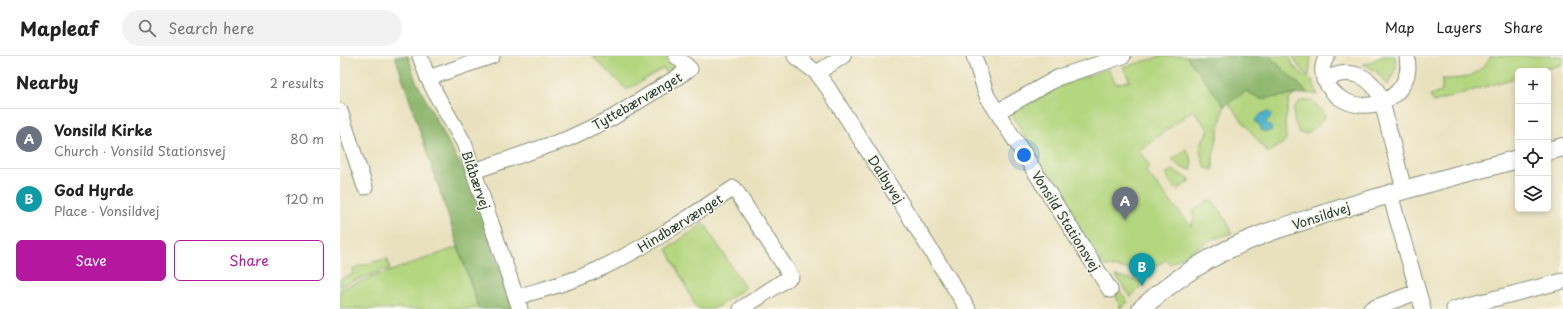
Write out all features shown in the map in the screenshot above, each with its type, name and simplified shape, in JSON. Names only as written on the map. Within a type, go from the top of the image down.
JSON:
[{"type":"main road","points":[[1551,150],[1563,147]]},
{"type":"main road","name":"Vonsildvej","points":[[1144,308],[1164,288],[1185,273],[1209,259],[1265,234],[1397,192],[1515,160]]},
{"type":"street","name":"Blåbærvej","points":[[420,56],[428,78],[464,143],[518,303]]},
{"type":"street","points":[[428,78],[492,56]]},
{"type":"street","name":"Tyttebærvænget","points":[[474,171],[567,139],[612,118],[690,69],[676,56]]},
{"type":"street","name":"Dalbyvej","points":[[795,56],[817,73],[828,88],[968,309]]},
{"type":"street","points":[[817,73],[843,56]]},
{"type":"street","name":"Vonsild Stationsvej","points":[[974,56],[987,96],[1110,290]]},
{"type":"street","points":[[997,112],[1059,77],[1123,56]]},
{"type":"street","points":[[1327,56],[1322,69],[1324,80],[1336,95],[1352,104],[1362,106],[1382,102],[1396,93],[1405,80],[1408,70],[1407,56]]},
{"type":"street","points":[[1324,80],[1334,75],[1344,73],[1354,74],[1373,84],[1379,93],[1382,102],[1397,192],[1417,292],[1423,309]]},
{"type":"street","points":[[340,111],[365,188]]},
{"type":"street","name":"Hindbærvænget","points":[[518,303],[594,272],[638,250],[734,188],[791,276],[741,309]]},
{"type":"street","points":[[1454,309],[1563,282]]},
{"type":"street","points":[[1371,309],[1417,292]]},
{"type":"green space","points":[[395,56],[408,56],[415,79],[457,159],[465,171],[479,206],[513,309],[479,309]]},
{"type":"green space","points":[[592,56],[669,56],[676,63],[675,72],[667,76],[664,68],[627,90]]},
{"type":"green space","points":[[1159,56],[1186,56],[1224,106],[1213,157],[1213,170],[1205,168],[1200,152],[1202,141],[1209,130],[1193,110],[1139,151],[1150,166],[1145,171],[1191,226],[1194,217],[1193,211],[1209,200],[1213,201],[1221,212],[1232,233],[1213,239],[1170,264],[1166,260],[1143,269],[1127,269],[1102,265],[1011,113],[1072,81],[1108,69],[1116,84],[1130,81],[1123,67]]},
{"type":"green space","points":[[1186,56],[1269,56],[1308,93],[1261,99],[1246,91],[1224,106]]},
{"type":"green space","points":[[1269,56],[1289,56],[1294,67],[1312,80],[1318,95],[1308,93]]},
{"type":"green space","points":[[1293,56],[1311,56],[1309,76],[1299,67]]},
{"type":"green space","points":[[1382,56],[1395,56],[1396,68],[1388,85],[1376,71],[1363,64],[1370,63]]},
{"type":"green space","points":[[1491,56],[1563,56],[1563,64],[1549,68],[1515,68],[1515,78],[1433,102],[1430,95],[1442,92],[1442,79],[1464,77],[1476,73]]},
{"type":"green space","points":[[1246,91],[1261,99],[1301,93],[1292,96],[1289,100],[1285,124],[1286,139],[1283,143],[1268,153],[1228,103]]},
{"type":"green space","points":[[1305,100],[1313,102],[1325,113],[1324,119],[1306,134],[1300,133],[1294,119],[1294,109],[1296,105]]},
{"type":"green space","points":[[1186,149],[1191,158],[1192,170],[1183,168],[1172,160]]},
{"type":"green space","points":[[1172,170],[1191,180],[1177,190],[1167,179],[1167,173]]},
{"type":"green space","points":[[704,223],[745,288],[714,309],[697,309],[667,249]]},
{"type":"green space","points":[[458,247],[479,309],[340,309],[340,289]]},
{"type":"green space","points":[[387,258],[390,268],[340,286],[340,279],[352,275],[354,268]]},
{"type":"green space","points":[[1116,276],[1144,282],[1131,297]]},
{"type":"green space","points":[[1111,279],[1128,302],[1120,308]]},
{"type":"water","points":[[1268,111],[1272,115],[1266,122],[1272,130],[1267,132],[1261,130],[1260,125],[1256,123],[1255,120],[1261,114]]},
{"type":"place","name":"Vonsild Kirke","points":[[1125,220]]},
{"type":"place","name":"God Hyrde","points":[[1142,286]]}]
